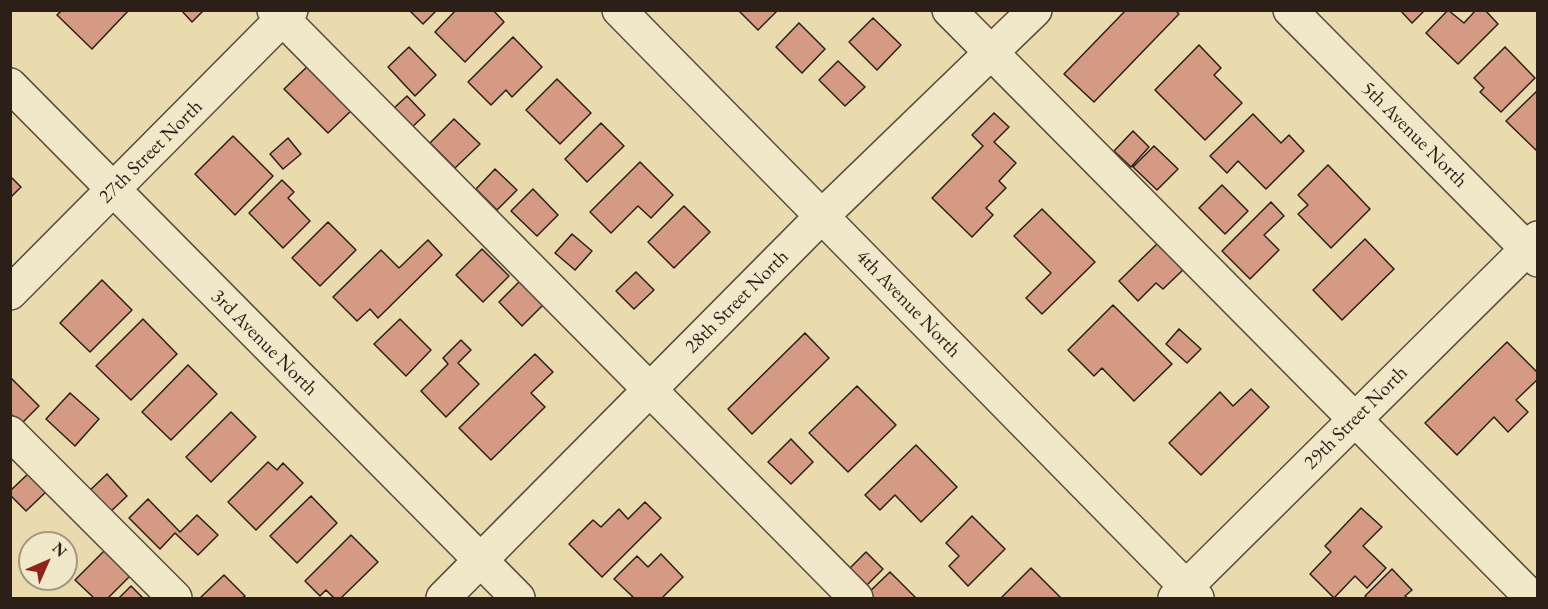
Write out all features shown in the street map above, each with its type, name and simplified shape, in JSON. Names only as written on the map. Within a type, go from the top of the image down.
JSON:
[{"type":"street","name":"4th Avenue North","points":[[619,10],[822,216],[1186,595]]},
{"type":"street","points":[[949,10],[1532,598]]},
{"type":"street","name":"28th Street North","points":[[443,598],[822,216],[1035,10]]},
{"type":"street","name":"5th Avenue North","points":[[1290,10],[1534,249]]},
{"type":"street","points":[[282,14],[650,391],[856,598]]},
{"type":"street","name":"27th Street North","points":[[10,293],[112,191],[282,14]]},
{"type":"street","name":"3rd Avenue North","points":[[10,86],[518,598]]},
{"type":"street","name":"29th Street North","points":[[1186,595],[1355,419],[1534,249]]},
{"type":"street","points":[[10,433],[175,598]]},
{"type":"building","points":[[62,10],[129,10],[92,49],[57,15]]},
{"type":"building","points":[[181,10],[204,10],[192,22]]},
{"type":"building","points":[[409,10],[437,10],[423,24]]},
{"type":"building","points":[[456,10],[493,10],[504,22],[465,62],[435,32]]},
{"type":"building","points":[[738,10],[778,10],[758,30]]},
{"type":"building","points":[[1126,10],[1175,10],[1179,14],[1094,102],[1064,74]]},
{"type":"building","points":[[1400,10],[1425,10],[1412,23]]},
{"type":"building","points":[[1448,10],[1464,23],[1476,10],[1485,10],[1498,24],[1458,64],[1426,33]]},
{"type":"building","points":[[873,18],[901,45],[877,70],[849,42]]},
{"type":"building","points":[[799,23],[825,49],[802,73],[776,47]]},
{"type":"building","points":[[513,37],[542,67],[512,97],[506,90],[491,105],[468,82]]},
{"type":"building","points":[[1199,45],[1221,68],[1214,75],[1242,103],[1205,140],[1155,90]]},
{"type":"building","points":[[409,47],[436,75],[415,96],[388,67]]},
{"type":"building","points":[[1505,47],[1535,78],[1501,112],[1480,92],[1484,88],[1474,78]]},
{"type":"building","points":[[838,61],[865,87],[845,106],[819,80]]},
{"type":"building","points":[[311,63],[355,107],[328,133],[284,89]]},
{"type":"building","points":[[557,79],[591,113],[560,144],[526,110]]},
{"type":"building","points":[[1538,90],[1538,152],[1506,121]]},
{"type":"building","points":[[407,96],[425,115],[411,128],[393,109]]},
{"type":"building","points":[[994,113],[1009,127],[994,142],[1016,163],[999,181],[1006,188],[986,208],[993,215],[972,237],[932,198],[983,146],[972,135]]},
{"type":"building","points":[[1253,114],[1281,143],[1289,135],[1304,151],[1266,189],[1238,161],[1227,173],[1210,156]]},
{"type":"building","points":[[454,119],[480,144],[455,168],[430,143]]},
{"type":"building","points":[[601,123],[624,146],[587,182],[565,159]]},
{"type":"building","points":[[1133,131],[1149,147],[1131,167],[1114,151]]},
{"type":"building","points":[[233,136],[273,176],[235,215],[195,174]]},
{"type":"building","points":[[288,138],[301,154],[283,169],[270,154]]},
{"type":"building","points":[[1154,146],[1178,169],[1157,190],[1133,167]]},
{"type":"building","points":[[640,162],[673,195],[651,218],[638,206],[611,233],[590,212]]},
{"type":"building","points":[[1328,165],[1370,209],[1331,248],[1298,214],[1308,205],[1298,195]]},
{"type":"building","points":[[495,169],[517,190],[497,210],[476,189]]},
{"type":"building","points":[[10,176],[21,187],[10,198]]},
{"type":"building","points":[[282,180],[294,192],[288,198],[310,221],[283,248],[249,213]]},
{"type":"building","points":[[1222,185],[1248,211],[1225,234],[1199,208]]},
{"type":"building","points":[[533,189],[558,215],[537,236],[511,211]]},
{"type":"building","points":[[1271,202],[1284,216],[1264,235],[1279,250],[1250,279],[1222,251]]},
{"type":"building","points":[[684,206],[710,232],[674,268],[648,242]]},
{"type":"building","points":[[1042,209],[1095,262],[1042,314],[1026,298],[1051,273],[1014,236]]},
{"type":"building","points":[[328,222],[356,250],[320,286],[292,258]]},
{"type":"building","points":[[572,234],[592,251],[575,270],[555,253]]},
{"type":"building","points":[[1365,239],[1394,269],[1342,320],[1313,290]]},
{"type":"building","points":[[428,240],[442,255],[378,318],[370,309],[357,321],[333,297],[381,250],[399,268]]},
{"type":"building","points":[[1160,241],[1185,268],[1163,289],[1156,283],[1138,301],[1119,281]]},
{"type":"building","points":[[482,249],[509,276],[483,302],[456,275]]},
{"type":"building","points":[[636,272],[654,290],[634,309],[616,291]]},
{"type":"building","points":[[102,280],[132,310],[90,352],[60,323]]},
{"type":"building","points":[[520,281],[544,304],[522,326],[499,302]]},
{"type":"building","points":[[1113,305],[1172,364],[1134,401],[1102,368],[1094,376],[1068,350]]},
{"type":"building","points":[[143,319],[177,354],[131,400],[96,366]]},
{"type":"building","points":[[400,319],[431,350],[406,376],[374,344]]},
{"type":"building","points":[[1179,329],[1201,349],[1187,363],[1166,344]]},
{"type":"building","points":[[805,333],[829,358],[752,434],[728,409]]},
{"type":"building","points":[[461,340],[471,350],[458,363],[479,384],[446,417],[421,391],[448,364],[443,358]]},
{"type":"building","points":[[1507,342],[1538,373],[1538,379],[1516,400],[1528,412],[1508,432],[1494,417],[1457,455],[1425,423]]},
{"type":"building","points":[[535,354],[553,372],[531,393],[545,407],[491,460],[459,428]]},
{"type":"building","points":[[188,365],[217,394],[171,440],[142,412]]},
{"type":"building","points":[[11,378],[39,406],[21,424],[10,413]]},
{"type":"building","points":[[857,386],[896,425],[848,472],[809,433]]},
{"type":"building","points":[[1251,389],[1269,407],[1201,475],[1169,443],[1220,392],[1233,406]]},
{"type":"building","points":[[70,393],[99,419],[75,446],[46,419]]},
{"type":"building","points":[[231,412],[256,437],[211,482],[186,457]]},
{"type":"building","points":[[791,439],[813,462],[791,484],[768,462]]},
{"type":"building","points":[[916,445],[957,487],[921,522],[895,495],[880,510],[865,495]]},
{"type":"building","points":[[268,462],[277,470],[283,463],[303,483],[256,530],[228,502]]},
{"type":"building","points":[[31,471],[49,489],[26,511],[10,495],[10,491]]},
{"type":"building","points":[[107,474],[127,496],[107,515],[86,494]]},
{"type":"building","points":[[311,496],[337,523],[297,563],[270,536]]},
{"type":"building","points":[[148,499],[180,532],[197,515],[218,535],[198,555],[175,533],[160,549],[129,518]]},
{"type":"building","points":[[645,502],[661,518],[602,577],[569,544],[593,520],[601,527],[619,509],[628,519]]},
{"type":"building","points":[[1361,508],[1382,527],[1363,546],[1386,568],[1367,588],[1355,576],[1334,598],[1310,574],[1331,552],[1325,546]]},
{"type":"building","points":[[972,516],[1005,549],[968,586],[949,566],[959,556],[946,543]]},
{"type":"building","points":[[351,535],[378,562],[341,598],[334,598],[326,590],[320,596],[305,581]]},
{"type":"building","points":[[106,549],[132,574],[108,598],[94,598],[78,583],[78,577]]},
{"type":"building","points":[[866,552],[883,569],[864,588],[847,571]]},
{"type":"building","points":[[661,554],[683,577],[662,598],[631,598],[633,597],[614,579],[637,556],[648,567]]},
{"type":"building","points":[[1031,568],[1061,598],[1001,598]]},
{"type":"building","points":[[1392,569],[1412,590],[1405,596],[1408,598],[1367,598],[1365,596]]},
{"type":"building","points":[[890,572],[916,598],[871,598],[867,594]]},
{"type":"building","points":[[224,575],[245,596],[242,598],[201,597]]},
{"type":"building","points":[[131,586],[143,598],[119,598]]}]
